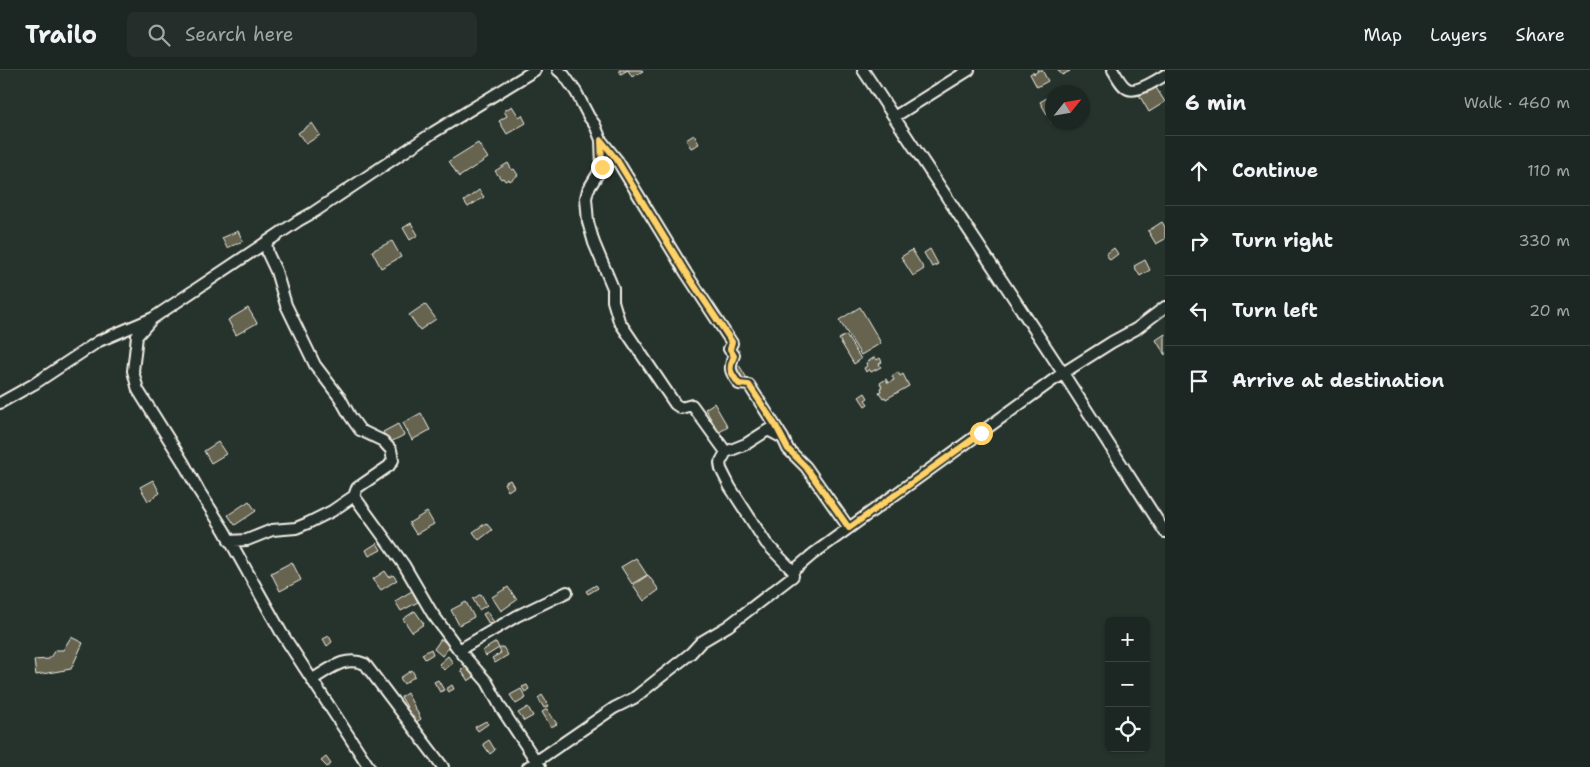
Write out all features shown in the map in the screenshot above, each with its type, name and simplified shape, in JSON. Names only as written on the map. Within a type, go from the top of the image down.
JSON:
[{"type":"street","points":[[0,403],[34,384],[98,341],[154,318],[434,132],[535,70]]},
{"type":"street","points":[[558,70],[564,74],[576,92],[589,117],[596,125],[601,140],[602,167],[588,190],[586,205],[588,222],[594,243],[614,288],[614,301],[619,321],[675,404],[681,408],[692,405],[726,452]]},
{"type":"street","points":[[863,70],[1063,373],[1165,532]]},
{"type":"street","points":[[894,117],[968,70]]},
{"type":"street","points":[[1113,70],[1121,83],[1128,89],[1136,90],[1165,76]]},
{"type":"street","points":[[601,140],[617,160],[686,273],[732,342],[730,349],[734,356],[730,364],[731,372],[739,384],[749,385],[788,449],[806,467],[849,528]]},
{"type":"street","points":[[230,541],[247,540],[272,530],[302,526],[332,511],[354,496],[357,488],[388,466],[393,460],[391,450],[383,441],[360,430],[340,398],[315,365],[286,305],[266,243]]},
{"type":"street","points":[[528,767],[539,764],[614,708],[634,698],[692,653],[701,642],[748,612],[793,576],[794,571],[813,554],[1063,373],[1136,329],[1165,307]]},
{"type":"street","points":[[154,318],[137,336],[133,371],[138,390],[224,530],[282,632],[369,767]]},
{"type":"street","points":[[783,438],[768,430],[746,444],[726,452],[720,463],[730,487],[766,543],[794,571]]},
{"type":"street","points":[[354,496],[404,565],[432,613],[459,650],[488,682],[501,708],[539,764]]},
{"type":"street","points":[[459,650],[516,616],[567,592]]},
{"type":"street","points":[[313,679],[336,665],[349,660],[356,660],[365,664],[443,767]]},
{"type":"building","points":[[619,70],[628,70],[621,74]]},
{"type":"building","points":[[628,70],[642,70],[643,71],[632,77]]},
{"type":"building","points":[[1037,70],[1042,70],[1048,81],[1037,87],[1030,74],[1033,72],[1034,74]]},
{"type":"building","points":[[1058,70],[1069,70],[1070,71],[1062,75]]},
{"type":"building","points":[[1155,86],[1165,102],[1149,112],[1139,95]]},
{"type":"building","points":[[1045,99],[1045,111],[1040,102]]},
{"type":"building","points":[[512,106],[519,117],[522,115],[526,123],[507,134],[499,121],[507,116],[504,111]]},
{"type":"building","points":[[312,123],[320,135],[306,144],[298,133]]},
{"type":"building","points":[[694,135],[699,144],[691,148],[686,140]]},
{"type":"building","points":[[478,143],[488,158],[459,177],[449,161]]},
{"type":"building","points":[[508,163],[518,175],[510,181],[509,179],[505,181],[495,171]]},
{"type":"building","points":[[479,190],[484,197],[468,207],[464,201]]},
{"type":"building","points":[[1162,222],[1165,227],[1165,239],[1156,244],[1148,231]]},
{"type":"building","points":[[411,223],[418,235],[410,240],[403,228]]},
{"type":"building","points":[[238,231],[243,241],[227,248],[222,238]]},
{"type":"building","points":[[392,241],[401,257],[381,268],[372,251]]},
{"type":"building","points":[[1114,248],[1118,254],[1110,260],[1106,254]]},
{"type":"building","points":[[930,249],[938,264],[932,267],[924,253]]},
{"type":"building","points":[[912,250],[924,269],[913,276],[901,257]]},
{"type":"building","points":[[1145,260],[1150,270],[1140,276],[1134,266]]},
{"type":"building","points":[[425,304],[436,319],[420,330],[409,315]]},
{"type":"building","points":[[860,307],[881,343],[861,355],[839,320]]},
{"type":"building","points":[[248,308],[257,323],[236,335],[228,320]]},
{"type":"building","points":[[1165,334],[1165,355],[1156,340]]},
{"type":"building","points":[[846,335],[861,359],[854,364],[839,339]]},
{"type":"building","points":[[875,357],[877,360],[880,358],[882,362],[879,364],[881,367],[871,372],[869,369],[866,372],[864,368],[867,366],[866,363]]},
{"type":"building","points":[[739,365],[748,380],[743,383],[734,368]]},
{"type":"building","points":[[898,372],[900,376],[903,374],[909,386],[886,399],[885,397],[883,398],[879,392],[882,387],[880,383],[886,379],[888,383],[894,380],[892,376]]},
{"type":"building","points":[[865,393],[868,398],[865,400],[868,404],[865,406],[859,397]]},
{"type":"building","points":[[714,403],[728,427],[716,434],[711,426],[714,424],[705,409]]},
{"type":"building","points":[[421,413],[430,430],[412,440],[403,423]]},
{"type":"building","points":[[398,424],[404,435],[389,443],[383,432]]},
{"type":"building","points":[[218,442],[226,454],[211,463],[204,451]]},
{"type":"building","points":[[153,480],[160,493],[148,501],[140,487]]},
{"type":"building","points":[[510,480],[514,487],[508,491],[504,483]]},
{"type":"building","points":[[249,501],[256,511],[235,525],[228,515]]},
{"type":"building","points":[[427,512],[434,524],[416,534],[409,523]]},
{"type":"building","points":[[486,523],[492,530],[479,540],[473,532]]},
{"type":"building","points":[[377,543],[381,550],[369,556],[366,550]]},
{"type":"building","points":[[636,558],[647,575],[632,584],[621,567]]},
{"type":"building","points":[[292,562],[301,580],[280,591],[271,573]]},
{"type":"building","points":[[385,571],[389,577],[393,575],[397,580],[381,590],[373,579]]},
{"type":"building","points":[[648,575],[659,590],[644,601],[633,585]]},
{"type":"building","points":[[596,585],[598,588],[588,594],[586,591]]},
{"type":"building","points":[[508,587],[517,600],[501,611],[492,597]]},
{"type":"building","points":[[412,591],[418,602],[401,611],[395,601]]},
{"type":"building","points":[[481,594],[487,605],[479,610],[473,599]]},
{"type":"building","points":[[466,602],[474,617],[459,625],[451,610]]},
{"type":"building","points":[[415,611],[424,624],[412,632],[403,619]]},
{"type":"building","points":[[487,612],[494,622],[489,624],[483,614]]},
{"type":"building","points":[[329,636],[332,642],[327,646],[323,639]]},
{"type":"building","points":[[71,637],[83,643],[71,669],[36,675],[34,660],[49,659],[55,650],[63,650]]},
{"type":"building","points":[[441,639],[450,646],[442,656],[434,649]]},
{"type":"building","points":[[496,642],[499,648],[486,656],[482,651]]},
{"type":"building","points":[[503,647],[508,655],[495,663],[492,658],[501,653],[499,649]]},
{"type":"building","points":[[431,649],[433,654],[425,659],[422,654]]},
{"type":"building","points":[[448,656],[453,663],[444,670],[439,664]]},
{"type":"building","points":[[468,666],[474,677],[468,681],[461,670]]},
{"type":"building","points":[[412,670],[415,676],[404,684],[400,678]]},
{"type":"building","points":[[438,680],[444,690],[440,692],[434,682]]},
{"type":"building","points":[[452,685],[454,689],[448,692],[446,689]]},
{"type":"building","points":[[527,685],[529,689],[525,692],[522,687]]},
{"type":"building","points":[[521,689],[526,698],[516,704],[510,695]]},
{"type":"building","points":[[407,693],[421,719],[415,723],[405,708],[407,707],[401,697]]},
{"type":"building","points":[[542,695],[549,706],[544,708],[538,698]]},
{"type":"building","points":[[528,707],[533,716],[524,721],[518,713]]},
{"type":"building","points":[[547,709],[557,724],[551,727],[542,712]]},
{"type":"building","points":[[486,721],[488,724],[478,731],[475,727]]},
{"type":"building","points":[[489,740],[495,750],[490,754],[483,744]]},
{"type":"building","points":[[326,757],[331,764],[327,767],[321,761]]},
{"type":"route","points":[[602,167],[601,140],[617,160],[686,273],[732,342],[730,349],[734,356],[730,364],[731,372],[739,384],[749,385],[776,426],[788,449],[806,467],[849,528],[981,433]]}]
